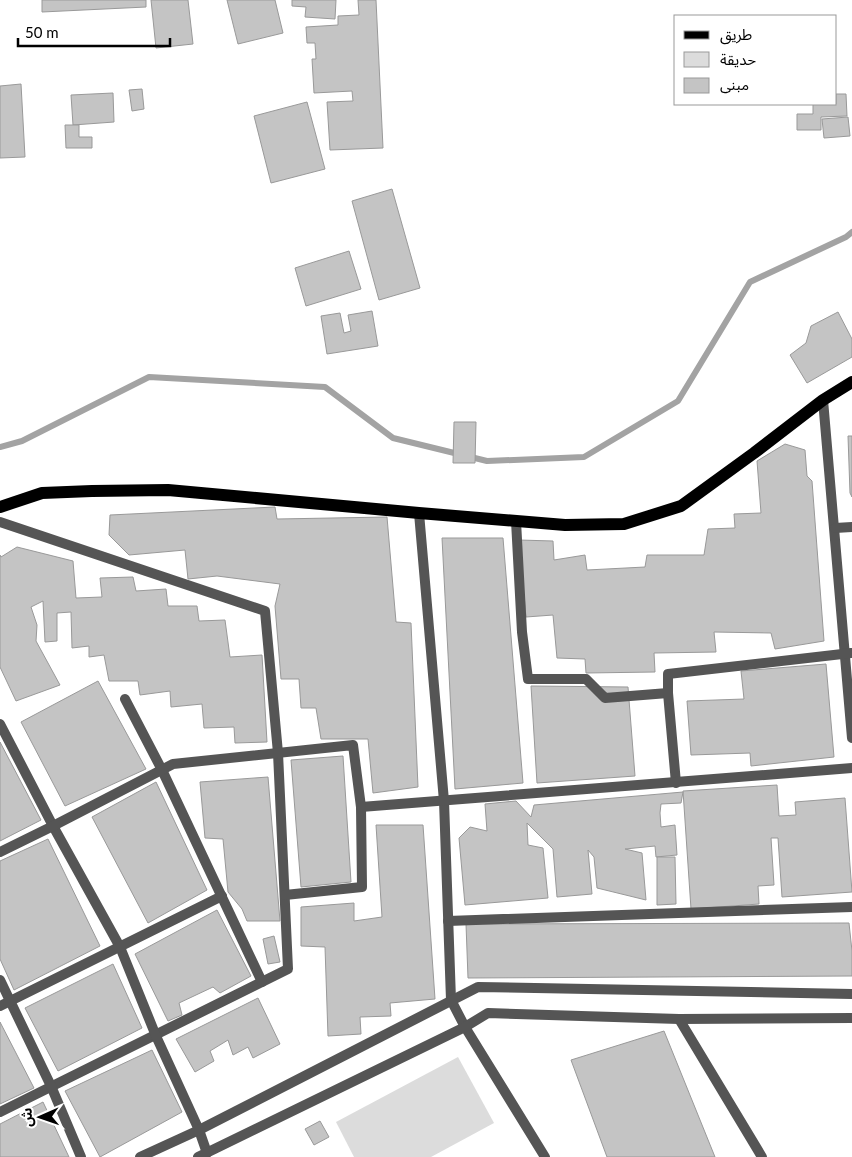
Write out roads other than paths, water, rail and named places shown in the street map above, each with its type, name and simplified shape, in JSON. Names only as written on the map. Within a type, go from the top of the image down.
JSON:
[{"type":"main road","points":[[0,507],[42,493],[168,490],[565,525],[624,524],[681,506],[823,400],[852,382]]},
{"type":"street","points":[[823,400],[848,653],[852,738]]},
{"type":"street","points":[[419,513],[444,802],[450,1000],[545,1157]]},
{"type":"street","points":[[516,521],[522,632],[528,679],[586,679],[605,698],[668,693]]},
{"type":"street","points":[[0,522],[265,611],[278,753],[288,969],[0,1112]]},
{"type":"street","points":[[835,528],[852,527]]},
{"type":"street","points":[[676,783],[668,674],[848,653]]},
{"type":"street","points":[[125,699],[162,770],[262,982]]},
{"type":"street","points":[[0,724],[53,826],[120,947],[156,1036],[199,1130],[203,1155],[465,1027],[488,1013],[679,1019],[852,1018]]},
{"type":"street","points":[[0,852],[173,764],[353,745],[361,807],[362,887],[285,895]]},
{"type":"street","points":[[361,807],[444,802],[852,768]]},
{"type":"street","points":[[0,1006],[222,896]]},
{"type":"street","points":[[448,921],[852,907]]},
{"type":"street","points":[[0,980],[51,1086],[81,1157]]},
{"type":"street","points":[[140,1157],[199,1130],[478,987],[852,994]]},
{"type":"street","points":[[679,1019],[762,1157]]},
{"type":"waterway","points":[[0,447],[22,441],[149,377],[325,387],[393,438],[487,461],[584,457],[678,401],[750,282],[846,237],[852,232]]}]
